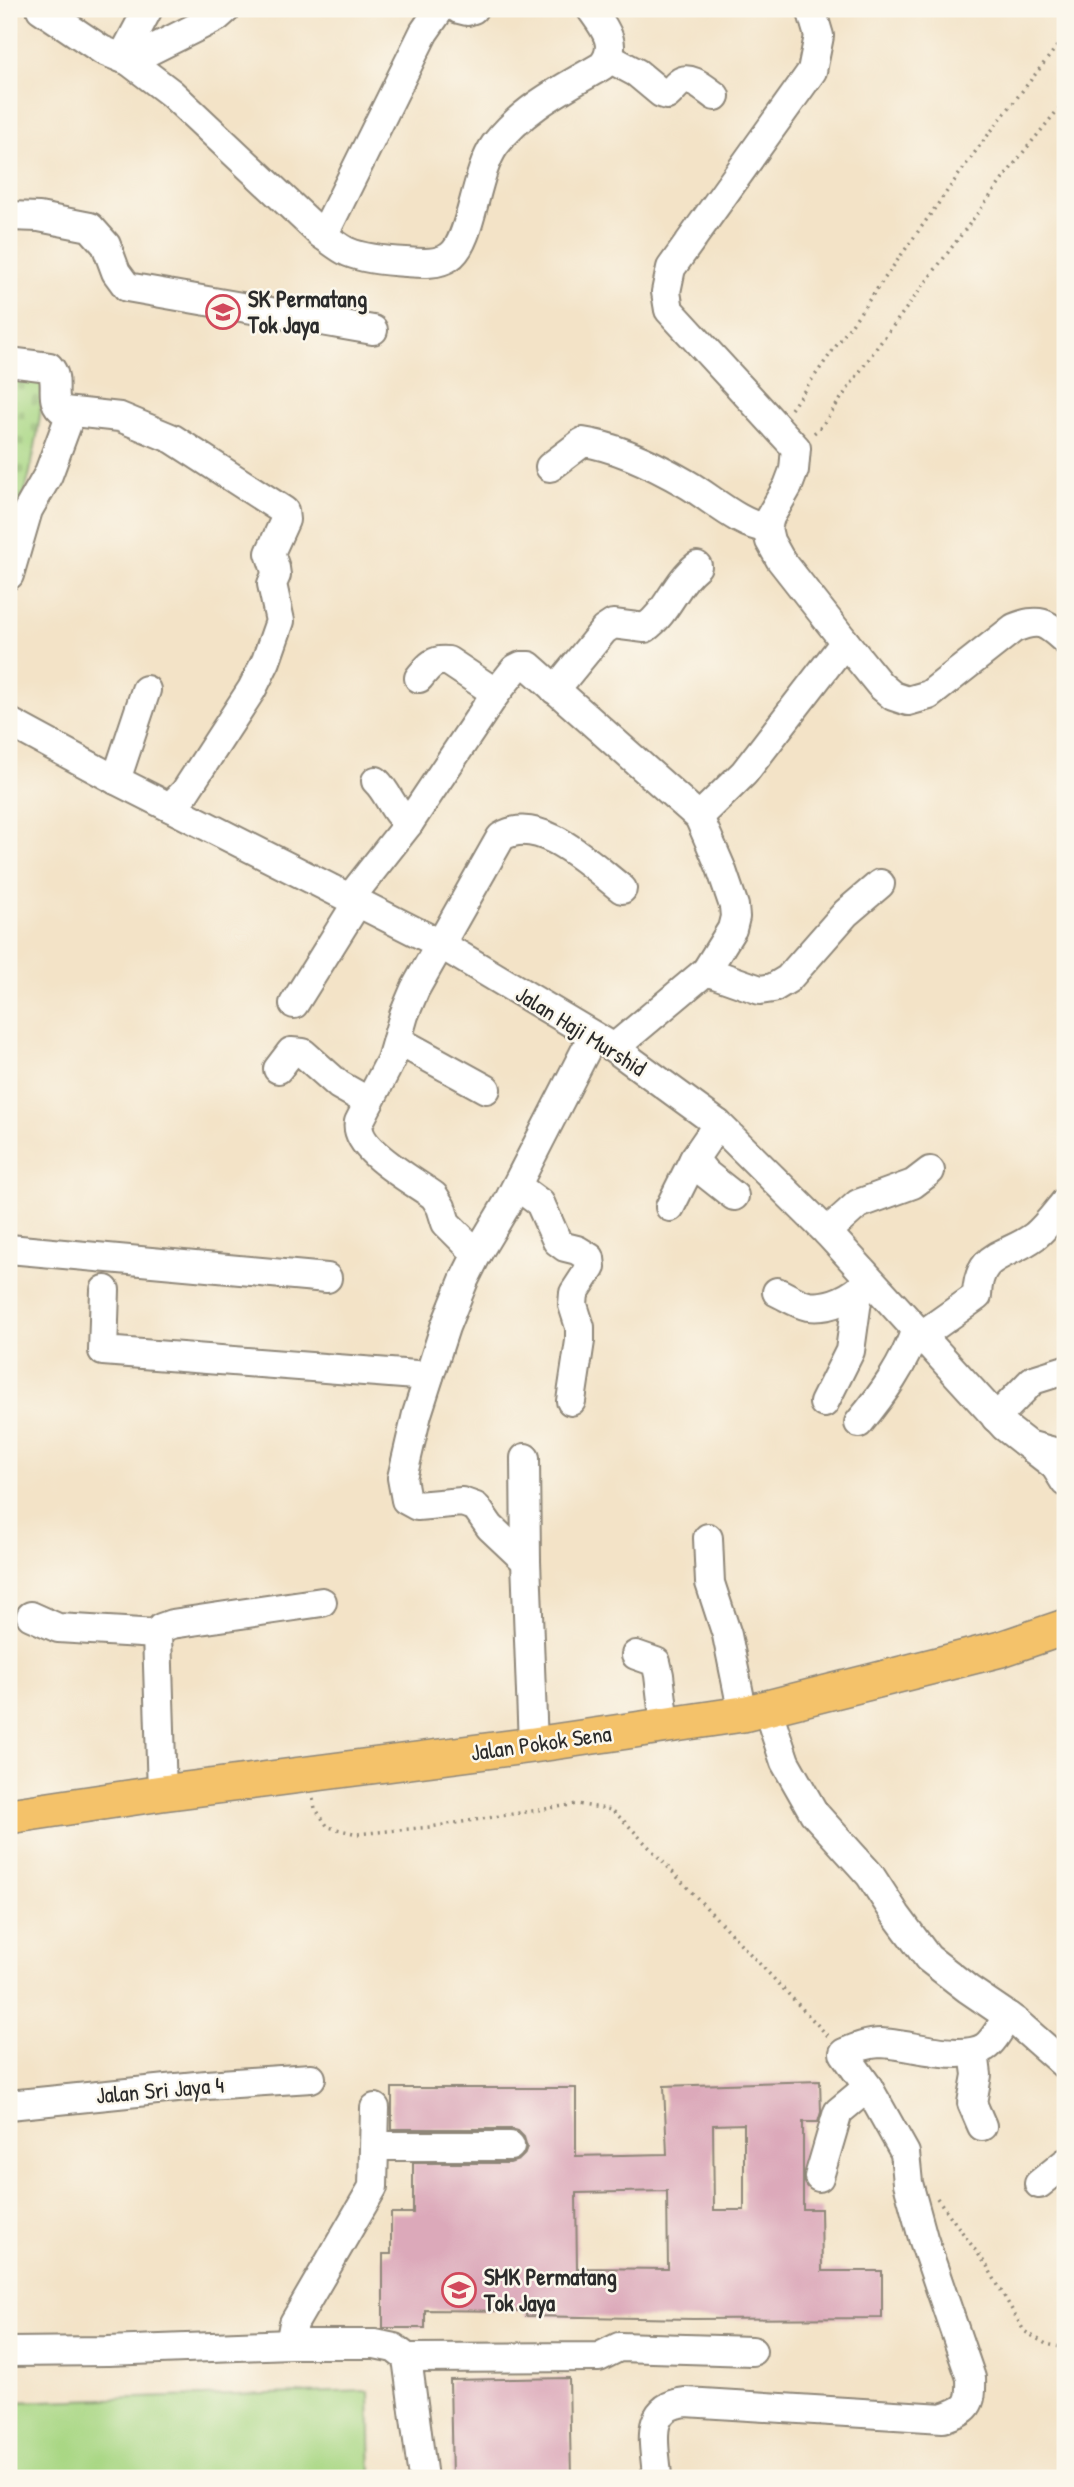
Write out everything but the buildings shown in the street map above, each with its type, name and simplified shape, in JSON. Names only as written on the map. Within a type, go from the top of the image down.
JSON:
[{"type":"main road","name":"Jalan Pokok Sena","points":[[9,1816],[162,1793],[533,1745],[755,1711],[988,1652],[1065,1627]]},
{"type":"street","points":[[41,9],[102,50],[125,60],[171,93],[321,234],[347,251],[395,262],[422,263],[447,259],[457,250],[465,236],[484,162],[523,114],[603,66],[609,58],[612,49],[609,38],[591,9]]},
{"type":"street","points":[[125,60],[148,9]]},
{"type":"street","points":[[125,60],[217,17],[226,9]]},
{"type":"street","points":[[321,234],[330,222],[424,32],[440,9]]},
{"type":"street","points":[[459,9],[473,9]]},
{"type":"street","points":[[811,9],[819,36],[812,71],[671,268],[666,292],[669,310],[787,438],[794,470],[770,516],[767,528],[770,541],[839,650],[893,696],[908,701],[929,695],[1014,628],[1030,622],[1047,624],[1065,640]]},
{"type":"street","points":[[609,58],[637,73],[667,95],[680,82],[686,80],[694,82],[715,96]]},
{"type":"street","points":[[9,216],[90,227],[106,245],[116,272],[127,287],[373,330]]},
{"type":"street","points":[[9,362],[49,367],[55,375],[54,401],[57,407],[71,413],[120,417],[173,439],[284,511],[285,520],[270,553],[275,568],[276,575],[272,584],[280,621],[266,662],[252,689],[185,792],[170,807]]},
{"type":"street","points":[[9,575],[28,510],[48,475],[71,413]]},
{"type":"street","points":[[550,467],[583,442],[597,444],[638,459],[686,484],[744,521],[767,528]]},
{"type":"street","points":[[555,690],[604,630],[613,624],[645,628],[654,622],[677,586],[697,566]]},
{"type":"street","points":[[699,817],[744,773],[839,650]]},
{"type":"street","points":[[419,678],[431,663],[439,659],[448,661],[496,693]]},
{"type":"street","points":[[294,1004],[353,900],[409,823],[496,693],[515,669],[525,665],[699,817],[728,885],[735,917],[732,929],[706,971],[603,1042],[517,1186],[477,1254],[445,1327],[416,1414],[402,1478],[406,1500],[416,1506],[462,1502],[476,1507],[490,1527],[526,1560]]},
{"type":"street","points":[[116,780],[146,690]]},
{"type":"street","name":"Jalan Haji Murshid","points":[[9,722],[116,780],[440,944],[603,1042],[718,1124],[827,1232],[863,1286],[919,1332],[996,1418],[1028,1445],[1065,1455]]},
{"type":"street","points":[[376,780],[401,818],[409,823]]},
{"type":"street","points":[[477,1254],[446,1223],[442,1207],[434,1196],[365,1144],[358,1130],[369,1102],[391,1060],[415,989],[501,837],[510,831],[537,832],[558,840],[622,890]]},
{"type":"street","points":[[706,971],[760,990],[773,988],[788,979],[846,913],[880,884]]},
{"type":"street","points":[[397,1040],[486,1089]]},
{"type":"street","points":[[278,1069],[291,1052],[303,1053],[339,1085],[369,1102]]},
{"type":"street","points":[[670,1206],[694,1159],[718,1124]]},
{"type":"street","points":[[694,1159],[705,1173],[734,1196]]},
{"type":"street","points":[[827,1232],[858,1204],[913,1184],[930,1171]]},
{"type":"street","points":[[517,1186],[540,1203],[556,1241],[590,1258],[591,1267],[574,1293],[573,1305],[580,1327],[580,1341],[571,1401]]},
{"type":"street","points":[[859,1423],[886,1390],[919,1332],[977,1296],[978,1277],[987,1263],[1036,1235],[1065,1202]]},
{"type":"street","points":[[9,1249],[327,1278]]},
{"type":"street","points":[[777,1292],[807,1306],[831,1304],[863,1286]]},
{"type":"street","points":[[824,1403],[850,1351],[863,1286]]},
{"type":"street","points":[[105,1290],[103,1352],[429,1376]]},
{"type":"street","points":[[996,1418],[1033,1380],[1065,1370]]},
{"type":"street","points":[[1028,1445],[1055,1466],[1065,1482]]},
{"type":"street","points":[[525,1458],[533,1745]]},
{"type":"street","points":[[708,1538],[710,1583],[755,1711],[814,1813],[870,1875],[928,1958],[1008,2016],[1065,2065]]},
{"type":"street","points":[[162,1793],[157,1634],[161,1628],[172,1624],[321,1602]]},
{"type":"street","points":[[31,1616],[58,1628],[157,1634]]},
{"type":"street","points":[[636,1655],[656,1662],[665,1726]]},
{"type":"street","points":[[657,2478],[653,2432],[664,2410],[675,2403],[943,2418],[964,2410],[972,2398],[971,2378],[923,2238],[908,2183],[905,2153],[868,2087],[844,2053],[879,2043],[919,2051],[974,2052],[987,2046],[1008,2016]]},
{"type":"street","points":[[974,2052],[976,2075],[972,2103],[982,2126]]},
{"type":"street","name":"Jalan Sri Jaya 4","points":[[9,2105],[206,2085],[311,2078]]},
{"type":"street","points":[[819,2177],[838,2112],[868,2087]]},
{"type":"street","points":[[290,2344],[294,2323],[373,2187],[375,2108]]},
{"type":"street","points":[[375,2147],[510,2147]]},
{"type":"street","points":[[1038,2185],[1065,2163]]},
{"type":"street","points":[[9,2352],[290,2344],[375,2344],[394,2348],[407,2358],[599,2357],[619,2347],[752,2351]]},
{"type":"street","points":[[407,2358],[423,2478]]},
{"type":"path","points":[[787,438],[978,148],[1065,36]]},
{"type":"path","points":[[787,438],[821,427],[869,358],[1021,155],[1065,101]]},
{"type":"path","points":[[305,1774],[315,1808],[328,1826],[357,1834],[430,1828],[577,1804],[612,1811],[720,1920],[844,2053]]},
{"type":"path","points":[[937,2198],[987,2266],[1024,2331],[1046,2344],[1065,2348]]},
{"type":"green space","points":[[9,371],[43,373],[33,459],[9,543]]},
{"type":"green space","points":[[369,2391],[371,2478],[9,2478],[9,2402]]},
{"type":"place","name":"SK Permatang Tok Jaya","points":[[223,312]]},
{"type":"place","name":"SMK Permatang Tok Jaya","points":[[459,2290]]}]
